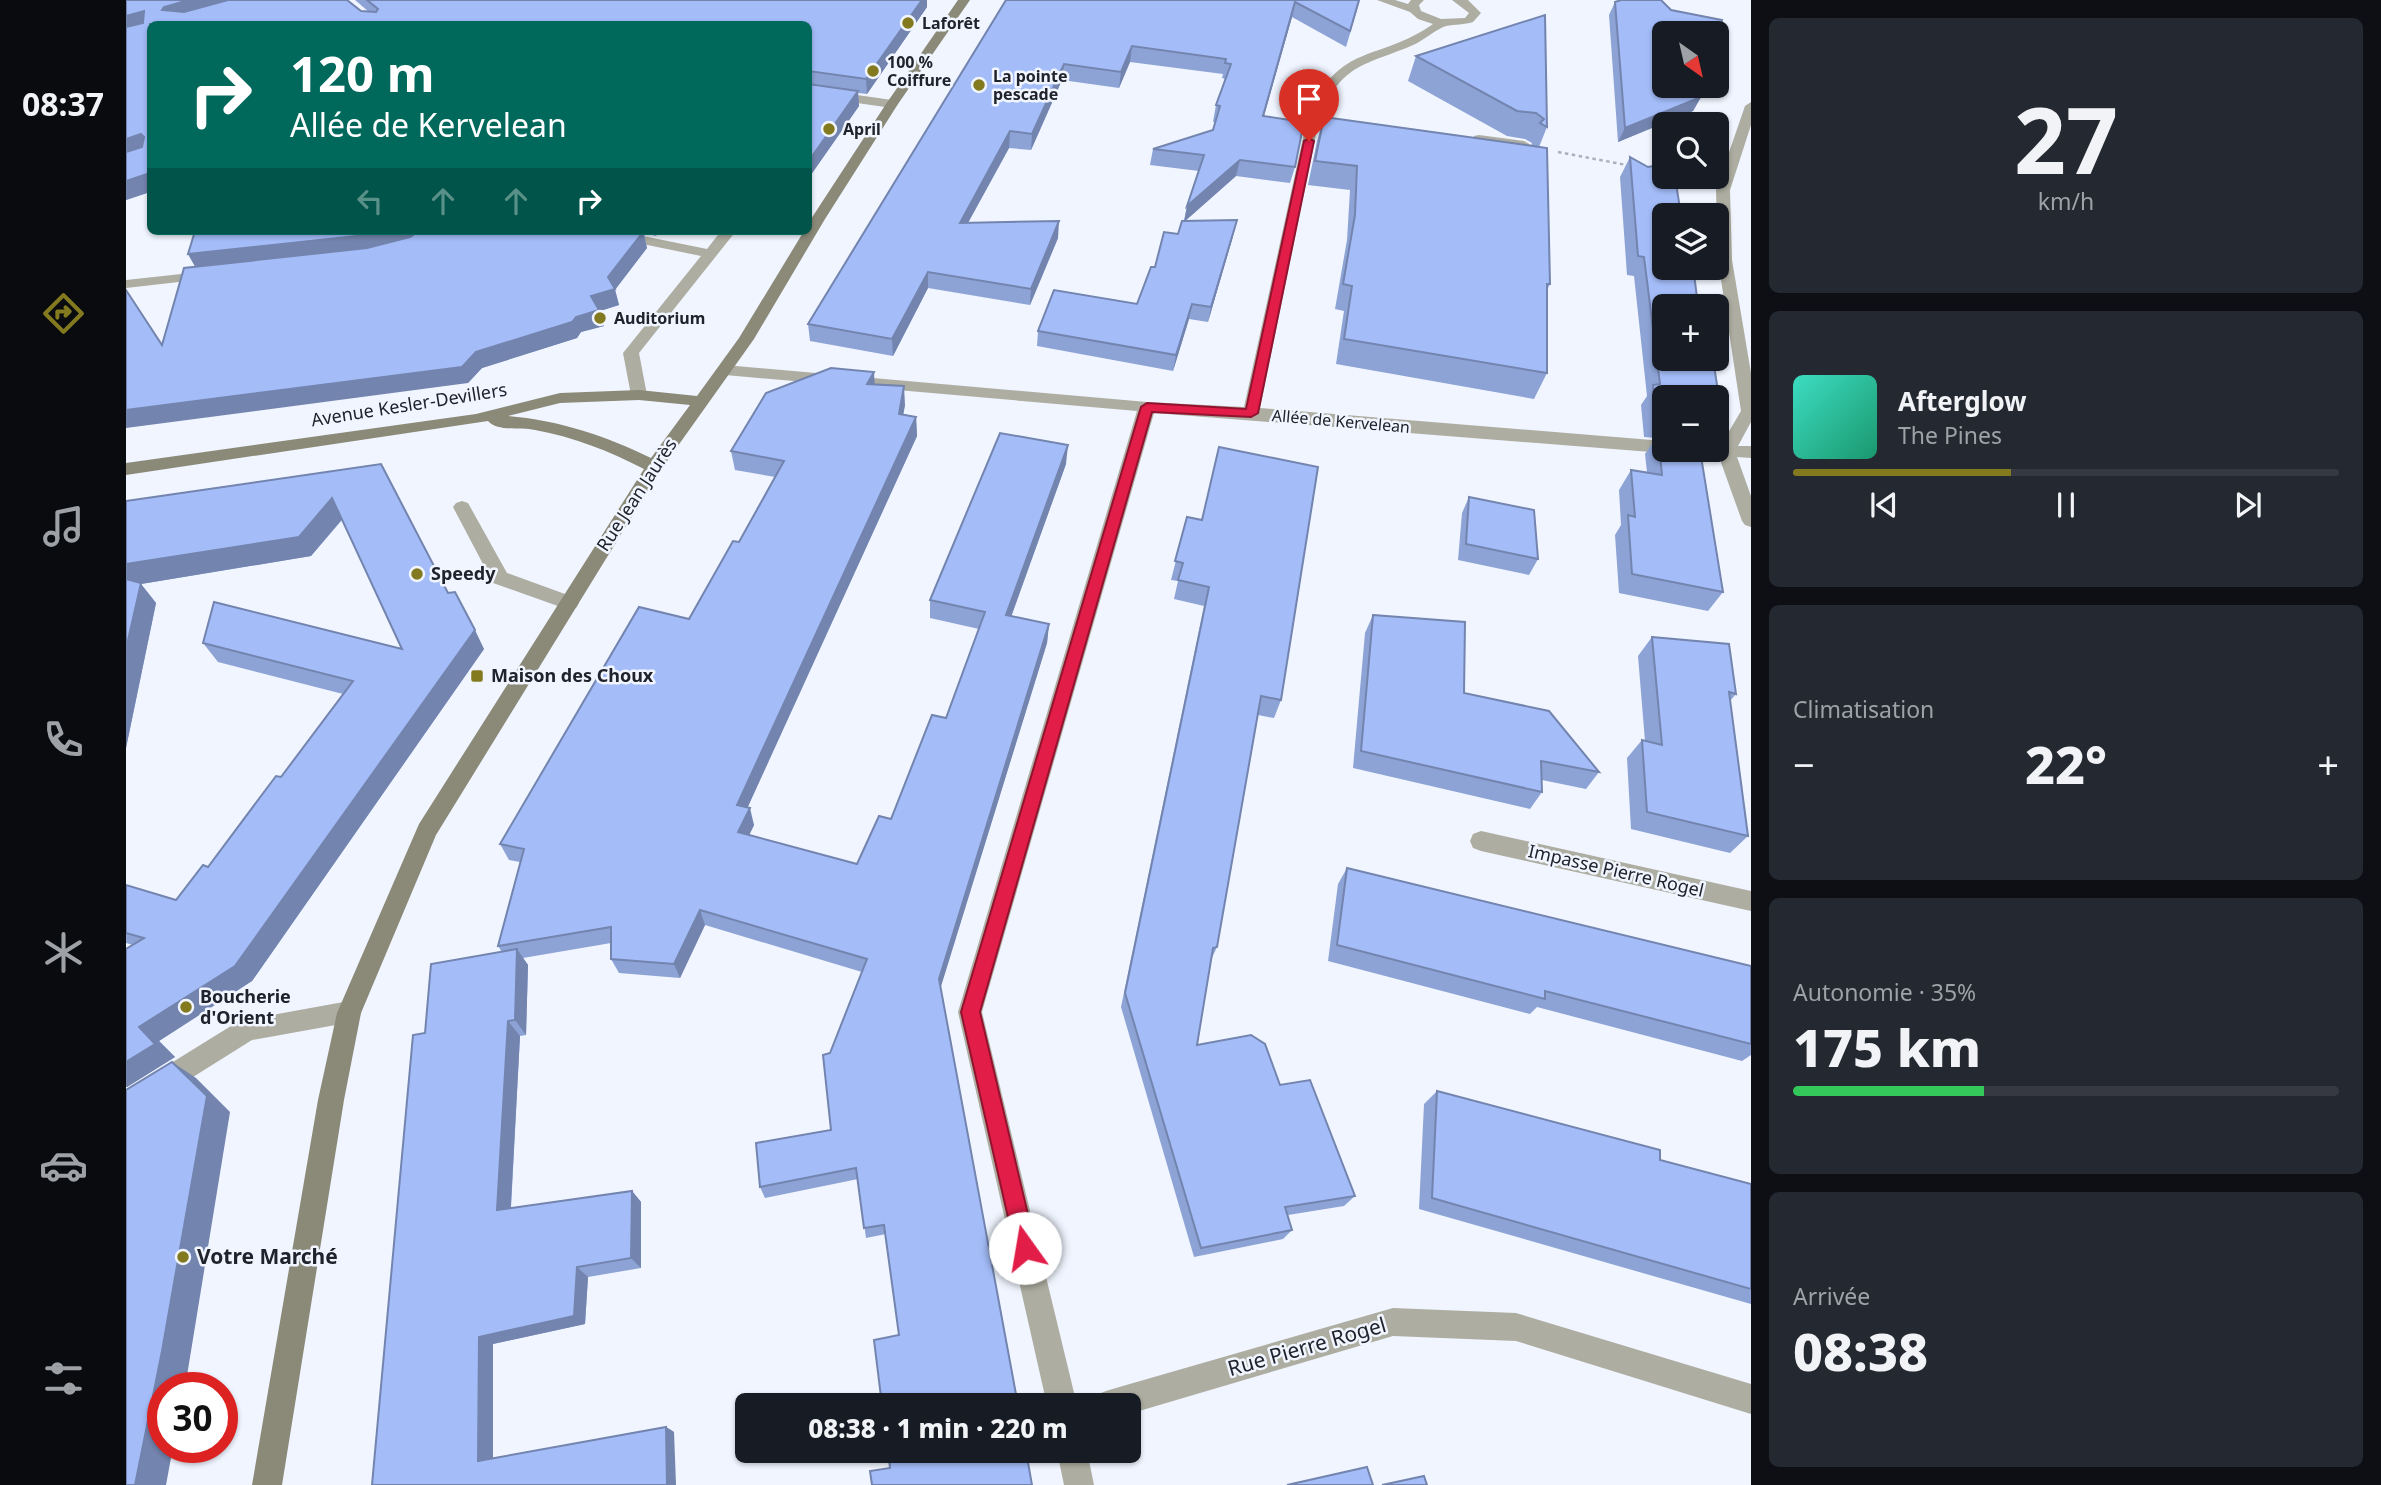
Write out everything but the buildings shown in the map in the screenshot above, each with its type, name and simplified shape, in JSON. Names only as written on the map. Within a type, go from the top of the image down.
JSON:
[{"type":"main road","name":"Rue Jean Jaurès","points":[[813,218],[964,0]]},
{"type":"main road","name":"Rue Jean Jaurès","points":[[267,1485],[331,1100],[349,1013],[428,831],[654,467],[699,401],[725,370],[803,235]]},
{"type":"main road","name":"Avenue Kesler-Devillers","points":[[126,469],[476,419],[560,398],[639,395],[699,401]]},
{"type":"main road","points":[[476,419],[534,424],[584,437],[609,444],[654,467]]},
{"type":"street","points":[[1383,0],[1416,4],[1423,17],[1443,23],[1462,22],[1474,17],[1473,8],[1460,0]]},
{"type":"street","points":[[1251,413],[1320,116],[1322,92],[1342,71],[1361,59],[1432,32],[1443,23]]},
{"type":"street","points":[[812,93],[892,104]]},
{"type":"street","points":[[1729,446],[1749,411],[1725,260],[1723,190],[1751,106]]},
{"type":"street","points":[[1459,136],[1524,145]]},
{"type":"street","points":[[630,235],[628,237],[711,254]]},
{"type":"street","points":[[639,395],[631,353],[726,235]]},
{"type":"street","points":[[126,284],[222,274]]},
{"type":"street","name":"Allée de Kervelean","points":[[725,370],[1147,407],[1652,446]]},
{"type":"street","points":[[1059,1393],[970,1012],[1147,407]]},
{"type":"street","points":[[1729,451],[1751,452]]},
{"type":"street","points":[[1729,459],[1751,521]]},
{"type":"street","points":[[462,507],[500,578],[569,603]]},
{"type":"street","name":"Impasse Pierre Rogel","points":[[1481,841],[1751,901]]},
{"type":"street","points":[[126,1106],[248,1029],[349,1013]]},
{"type":"street","name":"Rue Pierre Rogel","points":[[1141,1396],[1393,1322],[1516,1327],[1751,1399]]},
{"type":"street","points":[[1074,1463],[1079,1485]]},
{"type":"path","points":[[1524,145],[1643,169]]},
{"type":"place","name":"Laforêt","points":[[908,23]]},
{"type":"place","name":"100 % Coiffure","points":[[873,71]]},
{"type":"place","name":"La pointe pescade","points":[[979,85]]},
{"type":"place","name":"April","points":[[829,129]]},
{"type":"place","name":"Auditorium","points":[[600,318]]},
{"type":"place","name":"Speedy","points":[[417,574]]},
{"type":"place","name":"Maison des Choux","points":[[477,676]]},
{"type":"place","name":"Boucherie d'Orient","points":[[186,1007]]},
{"type":"place","name":"Votre Marché","points":[[183,1257]]},
{"type":"route","points":[[1025,1248],[970,1012],[1147,407],[1251,413],[1309,141]]}]
